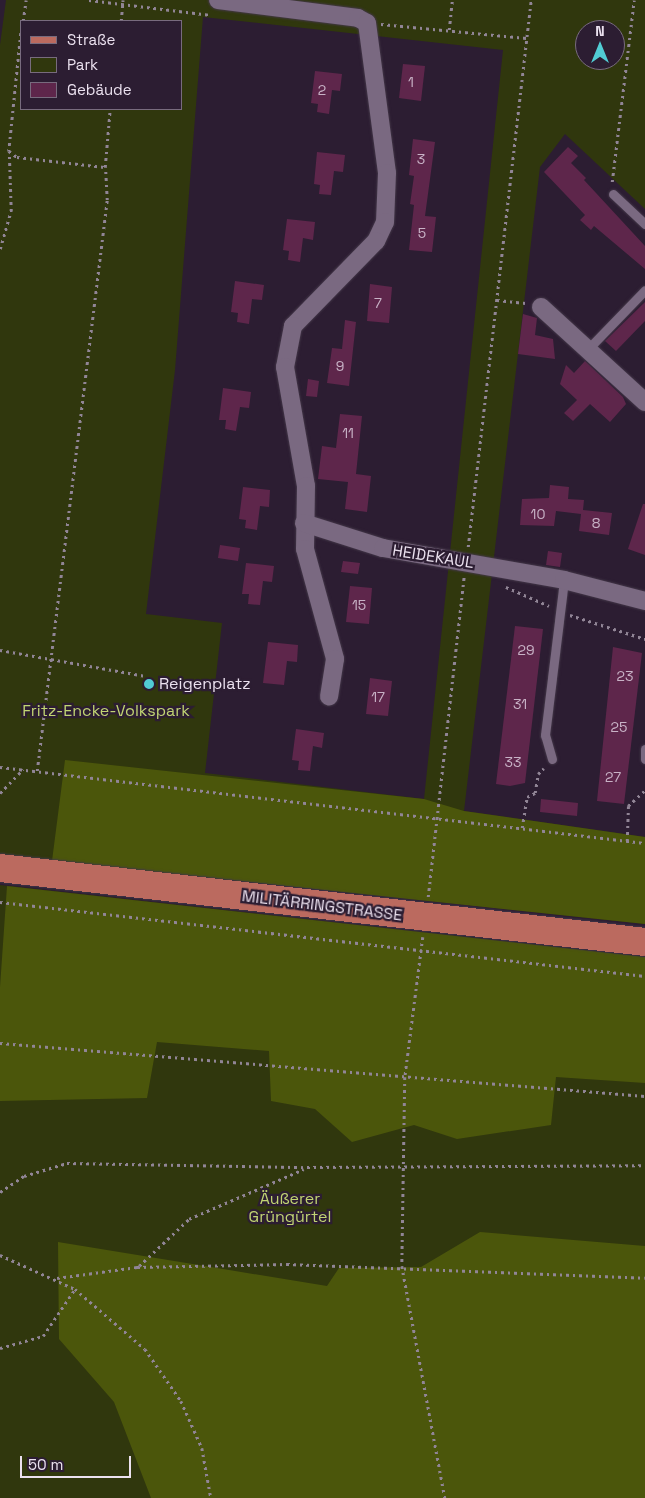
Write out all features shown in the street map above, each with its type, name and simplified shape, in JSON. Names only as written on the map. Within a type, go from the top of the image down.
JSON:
[{"type":"main road","name":"MILITÄRRINGSTRASSE","points":[[0,868],[645,942]]},
{"type":"street","points":[[218,0],[368,23],[387,174],[385,222],[376,241],[304,311],[288,342],[285,366],[306,486],[305,550],[335,659],[329,697]]},
{"type":"street","points":[[541,306],[645,402]]},
{"type":"street","name":"HEIDEKAUL","points":[[304,522],[383,548],[564,580],[645,601]]},
{"type":"lane","points":[[613,194],[645,224]]},
{"type":"lane","points":[[588,350],[645,290]]},
{"type":"lane","points":[[552,759],[544,735],[564,580]]},
{"type":"lane","points":[[645,749],[645,759]]},
{"type":"path","points":[[23,20],[26,0]]},
{"type":"path","points":[[120,20],[123,0]]},
{"type":"path","points":[[449,30],[452,0]]},
{"type":"path","points":[[444,1498],[402,1266],[400,1165],[405,1077],[437,820],[531,0]]},
{"type":"path","points":[[612,180],[634,0]]},
{"type":"path","points":[[368,23],[526,38]]},
{"type":"path","points":[[0,249],[11,211],[9,151],[20,43]]},
{"type":"path","points":[[37,771],[108,200],[104,167],[110,110]]},
{"type":"path","points":[[9,151],[17,157],[104,167]]},
{"type":"path","points":[[497,300],[541,306]]},
{"type":"path","points":[[0,650],[146,676]]},
{"type":"path","points":[[522,828],[527,797],[535,793],[538,774],[552,759]]},
{"type":"path","points":[[0,766],[645,844]]},
{"type":"path","points":[[0,793],[23,769]]},
{"type":"path","points":[[627,841],[628,806],[645,790]]},
{"type":"path","points":[[0,902],[645,976]]},
{"type":"path","points":[[0,1043],[645,1096]]},
{"type":"path","points":[[0,1192],[24,1176],[67,1163],[306,1167],[645,1165]]},
{"type":"path","points":[[138,1267],[189,1219],[306,1167]]},
{"type":"path","points":[[0,1255],[57,1278],[75,1289],[145,1349],[180,1401],[202,1448],[211,1498]]},
{"type":"path","points":[[57,1278],[138,1267],[402,1266],[645,1278]]},
{"type":"path","points":[[0,1348],[43,1336],[75,1289]]},
{"type":"green space","name":"Fritz-Encke-Volkspark","points":[[6,0],[645,0],[645,209],[565,134],[540,167],[464,811],[645,837],[645,924],[0,855],[0,45]],"holes":[[[203,17],[503,50],[424,799],[205,773],[222,623],[146,614],[175,370]]]},
{"type":"green space","points":[[65,760],[424,799],[464,811],[645,837],[645,924],[52,861]]},
{"type":"green space","name":"Äußerer Grüngürtel","points":[[0,885],[645,957],[645,1498],[0,1498]]},
{"type":"green space","points":[[7,886],[645,957],[645,1083],[556,1077],[551,1125],[457,1139],[414,1125],[352,1142],[315,1109],[271,1101],[269,1051],[157,1042],[147,1098],[0,1101],[0,987]]},
{"type":"green space","points":[[480,1232],[645,1246],[645,1498],[151,1498],[114,1402],[59,1339],[58,1242],[327,1286],[339,1268],[421,1267]]},
{"type":"building","points":[[403,64],[425,66],[421,101],[399,98]]},
{"type":"building","points":[[315,71],[342,74],[340,91],[332,90],[329,114],[317,112],[318,104],[311,103]]},
{"type":"building","points":[[413,139],[435,142],[425,216],[436,217],[432,252],[409,250],[414,205],[410,204],[414,176],[409,175]]},
{"type":"building","points":[[568,147],[578,156],[571,163],[586,178],[584,180],[645,246],[645,269],[594,226],[591,230],[580,220],[585,215],[544,172]]},
{"type":"building","points":[[317,152],[345,155],[343,172],[334,171],[331,195],[319,194],[320,185],[314,184]]},
{"type":"building","points":[[287,219],[315,222],[313,240],[303,238],[300,262],[288,260],[289,251],[283,250]]},
{"type":"building","points":[[235,281],[264,285],[262,300],[252,299],[249,324],[237,322],[238,313],[231,312]]},
{"type":"building","points":[[370,284],[392,287],[389,323],[367,321]]},
{"type":"building","points":[[645,302],[645,321],[616,351],[605,341]]},
{"type":"building","points":[[523,314],[537,318],[535,335],[553,339],[555,359],[518,354]]},
{"type":"building","points":[[345,320],[356,322],[349,386],[327,383],[332,348],[342,349]]},
{"type":"building","points":[[585,361],[623,397],[626,404],[610,422],[590,404],[573,421],[564,413],[577,400],[560,384],[566,365],[574,373]]},
{"type":"building","points":[[308,379],[319,381],[317,397],[306,396]]},
{"type":"building","points":[[223,388],[251,392],[249,408],[240,407],[236,431],[225,429],[226,420],[219,420]]},
{"type":"building","points":[[340,414],[362,416],[356,474],[371,476],[367,512],[345,509],[348,482],[318,479],[322,446],[336,448]]},
{"type":"building","points":[[550,485],[569,487],[568,499],[584,500],[583,510],[612,513],[609,535],[579,531],[581,514],[556,511],[554,526],[520,525],[522,499],[549,498]]},
{"type":"building","points":[[243,487],[270,490],[269,507],[260,506],[257,530],[245,528],[246,520],[239,519]]},
{"type":"building","points":[[643,504],[645,504],[645,555],[628,549]]},
{"type":"building","points":[[220,545],[240,548],[238,561],[218,558]]},
{"type":"building","points":[[548,551],[562,553],[560,567],[546,565]]},
{"type":"building","points":[[343,561],[360,563],[358,574],[341,572]]},
{"type":"building","points":[[246,563],[274,566],[272,582],[263,581],[260,605],[248,604],[249,594],[242,594]]},
{"type":"building","points":[[350,586],[372,588],[369,624],[346,622]]},
{"type":"building","points":[[515,626],[543,629],[525,783],[510,786],[496,784]]},
{"type":"building","points":[[268,642],[298,645],[297,662],[287,661],[284,685],[263,683]]},
{"type":"building","points":[[613,647],[642,653],[624,804],[597,801]]},
{"type":"building","points":[[370,678],[392,681],[388,716],[366,714]]},
{"type":"building","points":[[296,729],[324,733],[322,748],[313,746],[310,771],[298,770],[299,761],[292,760]]},
{"type":"building","points":[[541,799],[578,803],[577,816],[540,812]]},
{"type":"place","name":"Reigenplatz","points":[[149,684]]}]
